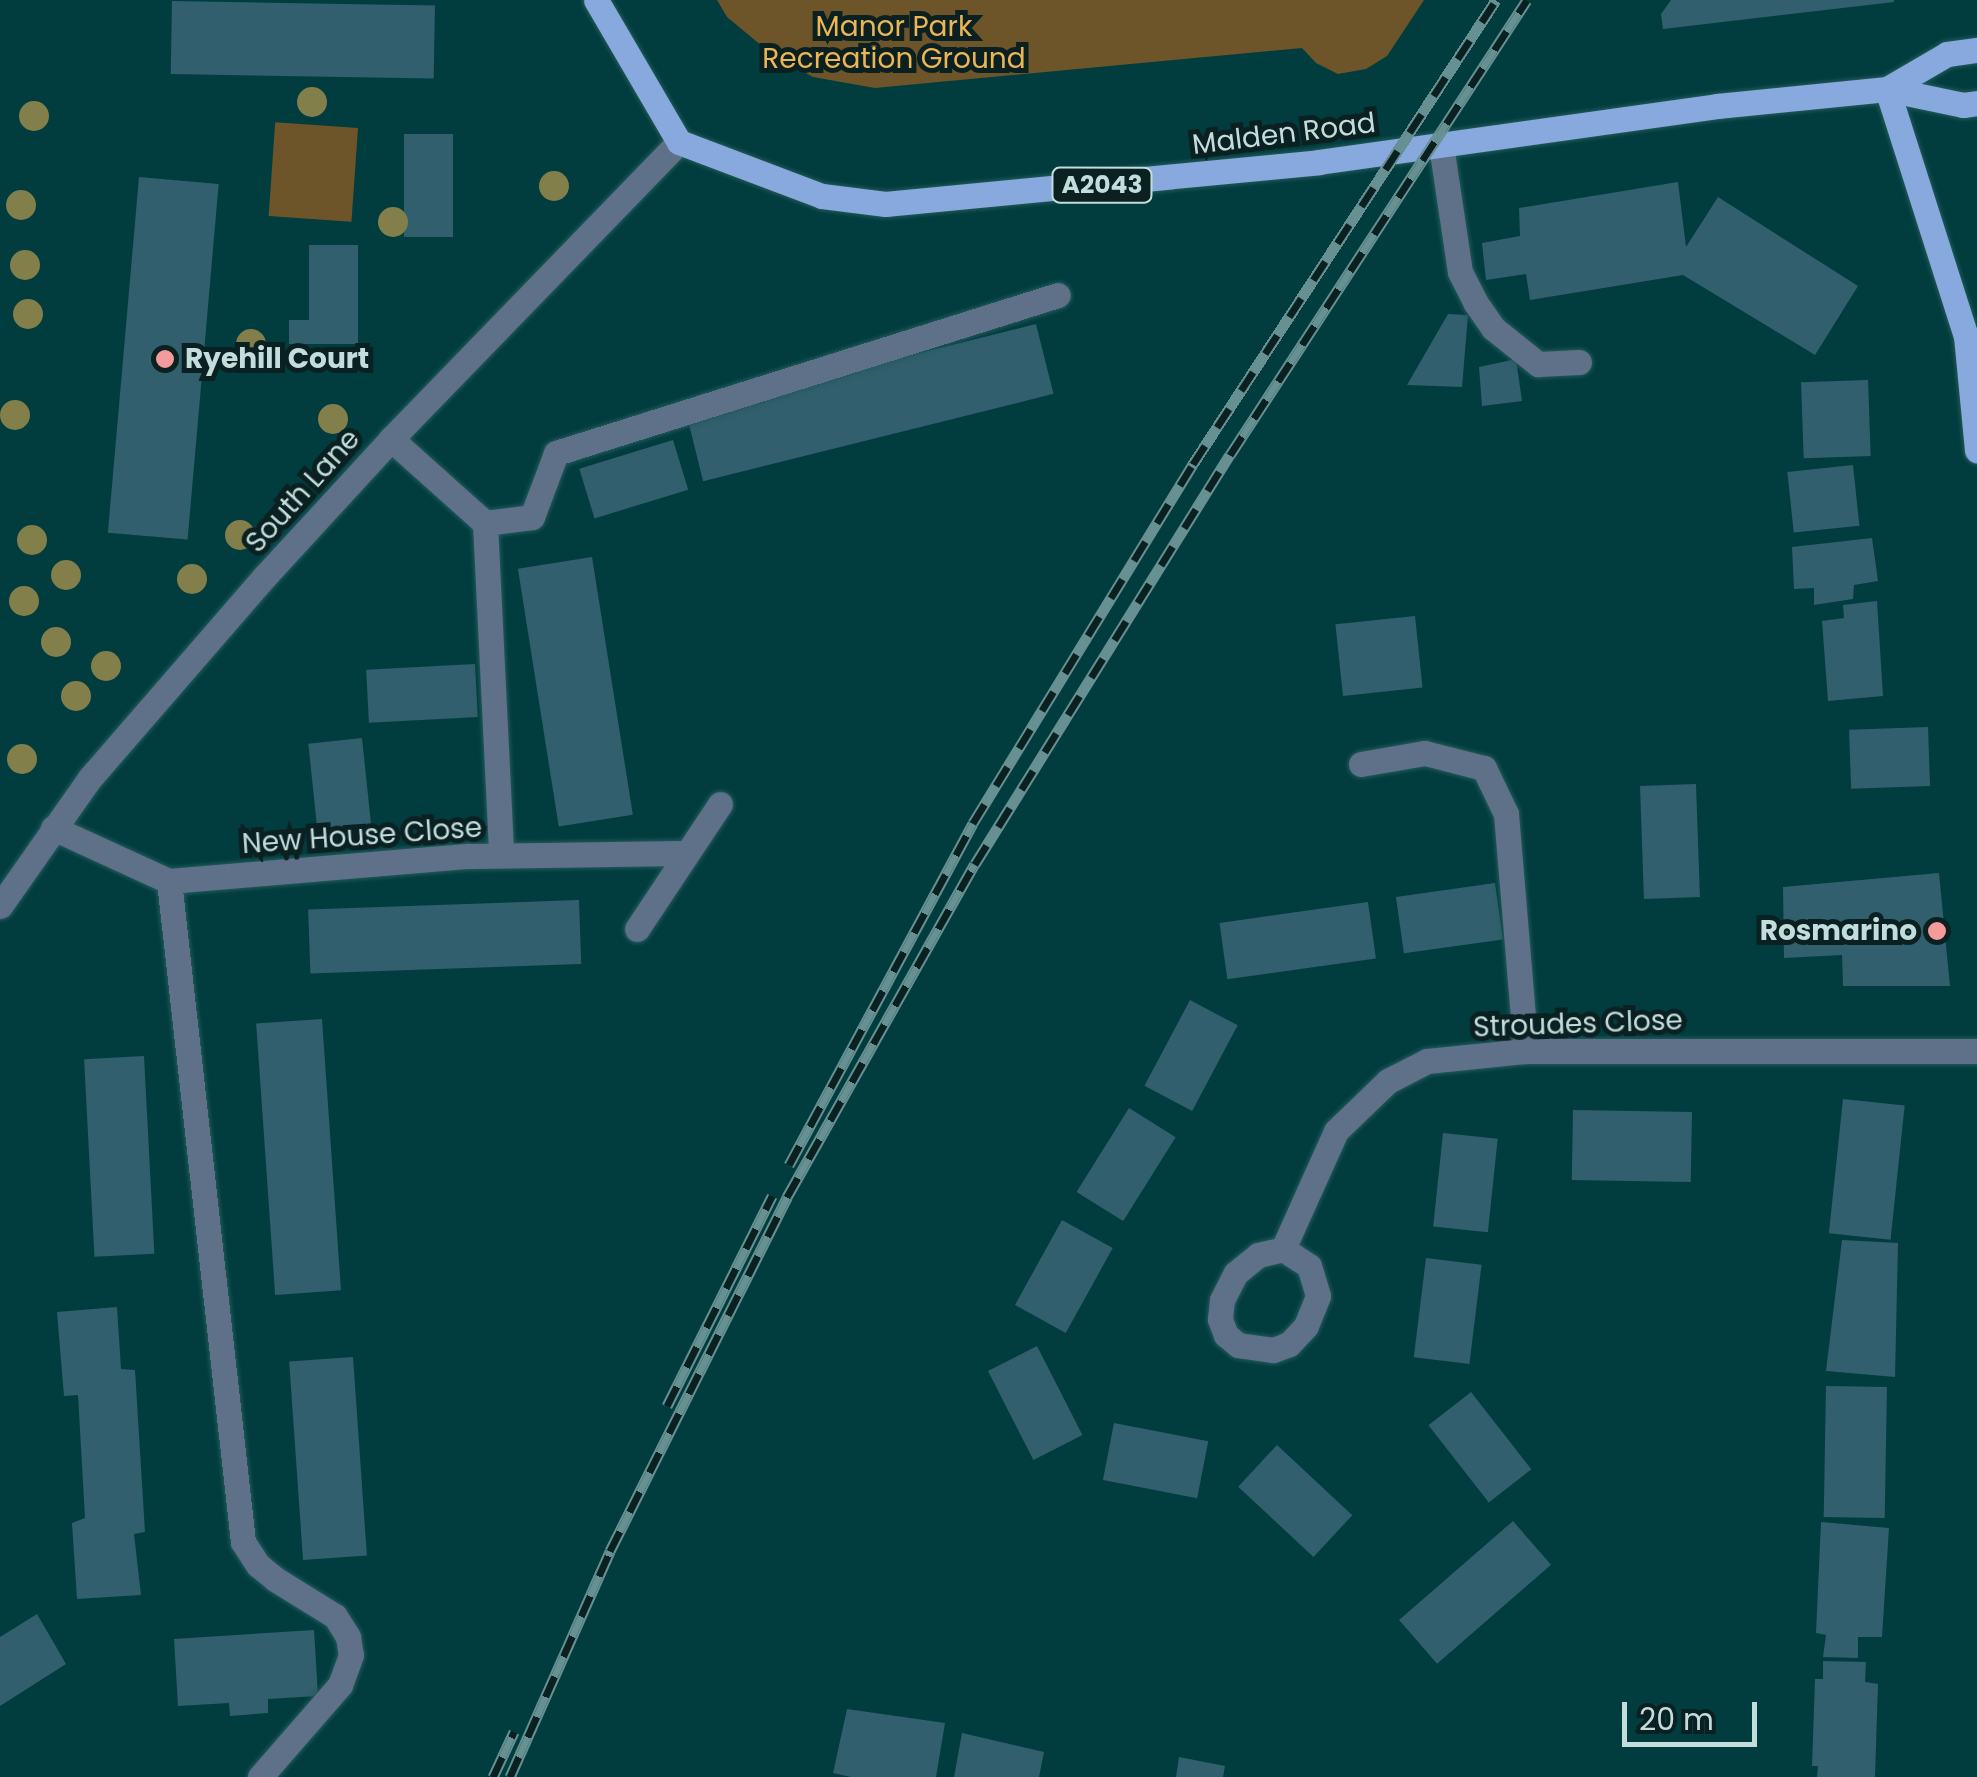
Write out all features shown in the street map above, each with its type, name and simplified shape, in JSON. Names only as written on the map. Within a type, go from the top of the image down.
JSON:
[{"type":"main road","points":[[596,0],[680,142]]},
{"type":"main road","name":"Malden Road","points":[[1888,89],[1947,54],[1977,50]]},
{"type":"main road","points":[[1888,89],[1966,336],[1977,450]]},
{"type":"main road","name":"Malden Road","points":[[680,142],[822,196],[885,204],[1319,162],[1716,106],[1888,89],[1962,105],[1977,103]]},
{"type":"street","name":"South Lane","points":[[0,906],[90,778],[266,575],[680,142]]},
{"type":"street","points":[[1442,145],[1460,272],[1474,302],[1494,328],[1538,364],[1579,362]]},
{"type":"street","points":[[485,523],[532,517],[556,453],[1058,294]]},
{"type":"street","points":[[392,439],[485,523],[501,855]]},
{"type":"street","points":[[1361,764],[1425,754],[1484,768],[1506,814],[1526,1051]]},
{"type":"street","points":[[636,929],[720,804]]},
{"type":"street","name":"New House Close","points":[[54,828],[170,881],[501,855],[686,853]]},
{"type":"street","points":[[170,881],[234,1492],[243,1542],[251,1557],[275,1579],[335,1616],[348,1637],[351,1655],[340,1685],[260,1777]]},
{"type":"street","name":"Stroudes Close","points":[[1283,1249],[1336,1131],[1388,1081],[1427,1061],[1526,1051],[1977,1051]]},
{"type":"green space","name":"Manor Park Recreation Ground","points":[[717,0],[1424,0],[1387,56],[1366,69],[1338,74],[1316,63],[1302,48],[875,88],[813,77],[769,52],[727,17]]},
{"type":"green space","points":[[275,122],[358,128],[351,222],[269,216]]},
{"type":"building","points":[[1671,0],[1894,2],[1663,29],[1661,14]]},
{"type":"building","points":[[172,1],[435,6],[434,79],[171,74]]},
{"type":"building","points":[[404,134],[453,134],[453,237],[404,237]]},
{"type":"building","name":"Ryehill Court","points":[[139,177],[219,184],[188,540],[108,533]]},
{"type":"building","points":[[1678,182],[1686,247],[1718,197],[1858,286],[1815,355],[1683,275],[1530,300],[1526,274],[1486,280],[1482,243],[1520,236],[1519,208]]},
{"type":"building","points":[[309,245],[358,245],[358,344],[289,344],[289,320],[309,320]]},
{"type":"building","points":[[1448,314],[1468,315],[1462,387],[1407,385]]},
{"type":"building","points":[[1036,324],[1053,394],[703,481],[686,411]]},
{"type":"building","points":[[1516,359],[1522,401],[1482,406],[1479,367]]},
{"type":"building","points":[[1868,380],[1871,456],[1804,458],[1801,382]]},
{"type":"building","points":[[673,440],[688,490],[594,518],[579,469]]},
{"type":"building","points":[[1853,465],[1859,526],[1794,533],[1787,472]]},
{"type":"building","points":[[1872,538],[1878,581],[1854,585],[1853,599],[1814,605],[1814,588],[1794,589],[1792,547]]},
{"type":"building","points":[[592,557],[633,815],[559,827],[518,569]]},
{"type":"building","points":[[1877,601],[1883,696],[1828,701],[1822,621],[1844,618],[1843,605]]},
{"type":"building","points":[[1415,616],[1423,688],[1343,696],[1335,624]]},
{"type":"building","points":[[475,664],[478,717],[369,723],[366,670]]},
{"type":"building","points":[[1928,727],[1930,786],[1851,789],[1849,730]]},
{"type":"building","points":[[362,738],[373,840],[319,846],[308,744]]},
{"type":"building","points":[[1696,784],[1700,897],[1644,899],[1640,786]]},
{"type":"building","points":[[1939,873],[1950,986],[1843,986],[1842,955],[1784,958],[1783,887]]},
{"type":"building","points":[[1495,883],[1503,939],[1404,953],[1396,897]]},
{"type":"building","points":[[579,900],[581,964],[310,973],[308,909]]},
{"type":"building","points":[[1368,902],[1376,958],[1227,979],[1219,923]]},
{"type":"building","points":[[1190,1000],[1238,1025],[1192,1111],[1144,1086]]},
{"type":"building","points":[[322,1019],[341,1290],[275,1295],[256,1024]]},
{"type":"building","points":[[144,1056],[154,1254],[94,1257],[84,1059]]},
{"type":"building","points":[[1843,1099],[1905,1105],[1891,1240],[1829,1233]]},
{"type":"building","points":[[1129,1108],[1176,1137],[1123,1221],[1077,1192]]},
{"type":"building","points":[[1573,1110],[1692,1112],[1691,1182],[1572,1180]]},
{"type":"building","points":[[1443,1133],[1498,1139],[1488,1232],[1433,1226]]},
{"type":"building","points":[[1062,1220],[1113,1248],[1066,1333],[1015,1305]]},
{"type":"building","points":[[1842,1240],[1898,1243],[1895,1377],[1826,1371]]},
{"type":"building","points":[[1426,1258],[1482,1265],[1469,1364],[1414,1357]]},
{"type":"building","points":[[117,1307],[121,1369],[135,1370],[145,1532],[134,1534],[141,1595],[77,1599],[72,1523],[85,1518],[78,1395],[64,1396],[57,1312]]},
{"type":"building","points":[[1037,1346],[1082,1435],[1033,1460],[988,1371]]},
{"type":"building","points":[[353,1357],[367,1556],[303,1560],[289,1361]]},
{"type":"building","points":[[1826,1386],[1887,1387],[1885,1518],[1824,1517]]},
{"type":"building","points":[[1471,1392],[1531,1469],[1489,1502],[1428,1425]]},
{"type":"building","points":[[1114,1423],[1208,1441],[1197,1498],[1103,1480]]},
{"type":"building","points":[[1277,1445],[1352,1515],[1313,1557],[1238,1487]]},
{"type":"building","points":[[1513,1521],[1551,1565],[1437,1664],[1399,1620]]},
{"type":"building","points":[[1821,1522],[1889,1528],[1882,1637],[1858,1637],[1858,1658],[1823,1657],[1826,1635],[1816,1633]]},
{"type":"building","points":[[37,1614],[66,1664],[0,1706],[0,1637]]},
{"type":"building","points":[[314,1630],[318,1696],[268,1699],[268,1713],[230,1716],[229,1703],[178,1706],[174,1639]]},
{"type":"building","points":[[1823,1661],[1866,1662],[1865,1682],[1878,1684],[1875,1777],[1817,1777],[1818,1766],[1812,1766],[1815,1679],[1823,1679]]},
{"type":"building","points":[[847,1709],[945,1723],[936,1777],[851,1777],[833,1773]]},
{"type":"building","points":[[962,1733],[1044,1752],[1039,1777],[954,1777]]},
{"type":"building","points":[[1179,1757],[1225,1766],[1223,1777],[1176,1777]]},
{"type":"railway","points":[[789,1165],[973,823],[1193,464],[1496,0]]},
{"type":"railway","points":[[510,1777],[610,1551],[787,1197],[975,864],[1230,455],[1527,0]]},
{"type":"railway","points":[[667,1406],[772,1196]]},
{"type":"railway","points":[[493,1777],[514,1732]]},
{"type":"place","name":"Ryehill Court","points":[[165,359]]},
{"type":"place","name":"Rosmarino","points":[[1937,931]]}]
